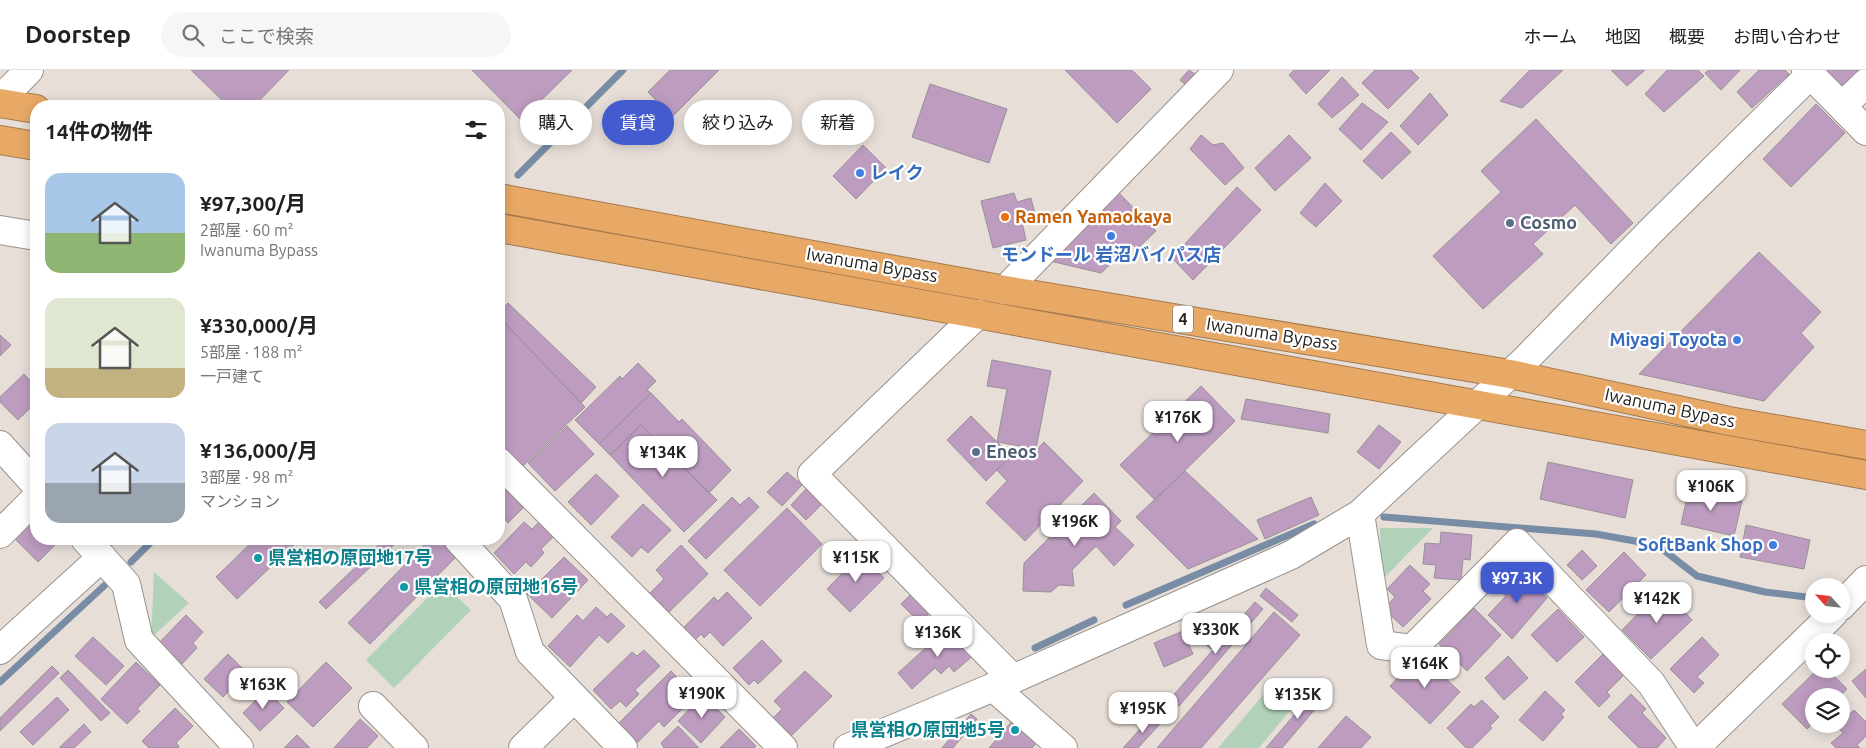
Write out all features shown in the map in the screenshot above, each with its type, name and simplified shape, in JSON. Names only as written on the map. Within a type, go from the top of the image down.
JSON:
[{"type":"highway","points":[[0,102],[30,108]]},
{"type":"highway","points":[[0,140],[30,145]]},
{"type":"highway","name":"Iwanuma Bypass","points":[[505,199],[1005,290],[1510,374],[1730,421],[1866,445]]},
{"type":"highway","name":"Iwanuma Bypass","points":[[505,229],[978,314],[1474,407],[1866,475]]},
{"type":"street","points":[[0,102],[29,70]]},
{"type":"street","points":[[1005,290],[1219,70]]},
{"type":"street","points":[[848,748],[1003,683],[1291,555],[1360,514],[1510,374],[1809,72],[1866,131]]},
{"type":"street","points":[[1842,106],[1866,83]]},
{"type":"street","points":[[0,230],[30,235]]},
{"type":"street","points":[[978,314],[812,474],[1063,748]]},
{"type":"street","points":[[0,445],[30,478]]},
{"type":"street","points":[[505,468],[783,748]]},
{"type":"street","points":[[0,534],[30,504]]},
{"type":"street","points":[[1360,514],[1381,645],[1412,649],[1517,544],[1651,683],[1695,748],[1825,623]]},
{"type":"street","points":[[464,545],[513,599],[530,652],[623,748]]},
{"type":"street","points":[[4,640],[94,548],[126,584],[139,640],[239,748]]},
{"type":"street","points":[[1850,597],[1866,580]]},
{"type":"street","points":[[523,748],[574,698]]},
{"type":"street","points":[[373,706],[414,748]]},
{"type":"green space","points":[[1380,528],[1433,528],[1381,581]]},
{"type":"green space","points":[[154,572],[189,603],[151,638]]},
{"type":"green space","points":[[442,583],[471,610],[394,688],[366,660]]},
{"type":"green space","points":[[1273,683],[1296,703],[1259,748],[1218,748]]},
{"type":"building","points":[[191,70],[289,70],[260,100],[222,100]]},
{"type":"building","points":[[472,70],[572,70],[541,100],[520,100],[520,119],[505,104],[505,100],[501,100]]},
{"type":"building","points":[[670,70],[719,70],[689,100],[684,100],[684,105],[674,115],[674,100],[656,100],[648,92]]},
{"type":"building","points":[[1065,70],[1132,70],[1151,89],[1117,123]]},
{"type":"building","points":[[1189,70],[1202,79],[1191,90],[1180,80]]},
{"type":"building","points":[[1294,70],[1330,70],[1306,94],[1289,75]]},
{"type":"building","points":[[1375,70],[1411,70],[1419,78],[1388,109],[1362,83]]},
{"type":"building","points":[[1530,70],[1563,70],[1522,108],[1500,101]]},
{"type":"building","points":[[1611,70],[1645,70],[1627,86]]},
{"type":"building","points":[[1667,70],[1698,70],[1704,76],[1664,112],[1645,94]]},
{"type":"building","points":[[1708,70],[1740,70],[1721,90],[1705,73]]},
{"type":"building","points":[[1759,70],[1785,70],[1789,74],[1752,108],[1737,92]]},
{"type":"building","points":[[1826,70],[1860,70],[1842,87]]},
{"type":"building","points":[[1342,77],[1359,95],[1332,118],[1318,104]]},
{"type":"building","points":[[930,84],[1007,109],[989,163],[912,137]]},
{"type":"building","points":[[1430,93],[1448,115],[1418,145],[1400,126]]},
{"type":"building","points":[[1362,103],[1388,122],[1361,150],[1339,129]]},
{"type":"building","points":[[1816,104],[1845,133],[1791,187],[1763,159]]},
{"type":"building","points":[[1536,119],[1633,223],[1611,244],[1575,205],[1533,244],[1543,254],[1483,309],[1433,256],[1501,192],[1481,171]]},
{"type":"building","points":[[1391,132],[1411,152],[1382,179],[1363,161]]},
{"type":"building","points":[[1201,135],[1213,145],[1223,143],[1244,168],[1225,185],[1190,149]]},
{"type":"building","points":[[1289,135],[1311,158],[1275,191],[1255,168]]},
{"type":"building","points":[[863,145],[886,168],[856,199],[833,176]]},
{"type":"building","points":[[1325,183],[1342,201],[1316,227],[1300,213]]},
{"type":"building","points":[[1237,187],[1261,210],[1193,280],[1172,258]]},
{"type":"building","points":[[1117,191],[1156,231],[1137,249],[1132,244],[1101,273],[1050,261]]},
{"type":"building","points":[[1014,193],[1017,202],[1031,198],[1036,218],[1022,222],[1026,240],[993,248],[981,201]]},
{"type":"building","points":[[1759,252],[1821,312],[1801,333],[1814,347],[1764,401],[1639,374]]},
{"type":"building","points":[[508,303],[596,387],[581,403],[505,323],[505,306]]},
{"type":"building","points":[[505,323],[585,407],[522,467],[505,449]]},
{"type":"building","points":[[0,335],[11,345],[0,356]]},
{"type":"building","points":[[992,360],[1051,371],[1036,449],[997,442],[1007,389],[987,386]]},
{"type":"building","points":[[638,363],[656,381],[647,390],[651,393],[599,444],[575,420],[620,376],[622,379]]},
{"type":"building","points":[[24,374],[30,380],[30,408],[18,420],[0,402],[0,397]]},
{"type":"building","points":[[1201,386],[1235,421],[1155,500],[1120,465]]},
{"type":"building","points":[[651,393],[679,422],[682,419],[731,470],[709,493],[641,425],[610,455],[599,444]]},
{"type":"building","points":[[1246,399],[1330,414],[1328,433],[1241,419]]},
{"type":"building","points":[[971,416],[995,440],[970,464],[947,440]]},
{"type":"building","points":[[641,425],[717,500],[684,532],[610,455]]},
{"type":"building","points":[[1379,425],[1401,442],[1379,469],[1357,452]]},
{"type":"building","points":[[567,426],[594,454],[555,491],[528,463]]},
{"type":"building","points":[[995,440],[1011,456],[986,481],[970,464]]},
{"type":"building","points":[[1044,442],[1083,481],[1025,541],[986,503],[1007,481],[997,470],[1021,446],[1031,456]]},
{"type":"building","points":[[1548,462],[1633,480],[1625,518],[1540,499]]},
{"type":"building","points":[[1185,471],[1258,539],[1188,569],[1136,517]]},
{"type":"building","points":[[787,472],[802,485],[782,506],[767,492]]},
{"type":"building","points":[[596,474],[619,496],[591,525],[568,502]]},
{"type":"building","points":[[814,488],[826,500],[806,520],[791,505],[806,489],[810,493]]},
{"type":"building","points":[[505,489],[523,508],[508,523],[505,519]]},
{"type":"building","points":[[1689,489],[1742,501],[1734,536],[1681,524]]},
{"type":"building","points":[[1094,493],[1121,521],[1115,527],[1134,545],[1114,566],[1096,546],[1072,570],[1074,586],[1059,585],[1051,592],[1023,591],[1024,563]]},
{"type":"building","points":[[732,497],[740,505],[749,497],[759,507],[706,559],[688,541]]},
{"type":"building","points":[[1311,497],[1319,515],[1265,539],[1257,520]]},
{"type":"building","points":[[643,504],[671,530],[648,553],[641,547],[632,557],[611,537]]},
{"type":"building","points":[[787,508],[822,544],[760,606],[724,570]]},
{"type":"building","points":[[540,521],[554,536],[541,549],[544,553],[531,567],[526,562],[514,574],[494,553],[502,545],[505,545],[505,542],[524,522],[532,529]]},
{"type":"building","points":[[30,523],[30,545],[55,545],[38,562],[15,539]]},
{"type":"building","points":[[1746,525],[1810,540],[1804,569],[1740,557]]},
{"type":"building","points":[[1441,532],[1472,535],[1470,560],[1463,559],[1461,580],[1434,578],[1436,565],[1423,564],[1425,543],[1440,544]]},
{"type":"building","name":"県営相の原団地17号","points":[[249,545],[294,545],[237,599],[216,577]]},
{"type":"building","points":[[379,545],[394,545],[326,609],[319,602]]},
{"type":"building","name":"県営相の原団地16号","points":[[424,545],[454,545],[461,552],[370,644],[348,623]]},
{"type":"building","points":[[681,545],[708,574],[669,612],[650,593],[664,579],[656,570]]},
{"type":"building","points":[[1582,550],[1597,566],[1582,580],[1567,565]]},
{"type":"building","points":[[1624,552],[1646,575],[1609,612],[1586,590]]},
{"type":"building","points":[[861,554],[884,578],[850,612],[827,589]]},
{"type":"building","points":[[564,557],[588,580],[552,618],[527,594]]},
{"type":"building","points":[[1410,565],[1430,584],[1423,591],[1431,599],[1403,627],[1384,609],[1395,597],[1387,589]]},
{"type":"building","points":[[1516,569],[1547,598],[1512,639],[1488,615],[1506,596],[1497,589]]},
{"type":"building","points":[[1266,588],[1298,615],[1292,622],[1260,596]]},
{"type":"building","points":[[1663,588],[1692,620],[1651,659],[1622,630]]},
{"type":"building","points":[[914,591],[933,609],[920,623],[901,604]]},
{"type":"building","points":[[727,592],[752,618],[723,646],[710,632],[704,638],[701,634],[695,640],[683,628],[714,597],[718,601]]},
{"type":"building","points":[[1255,602],[1263,609],[1179,706],[1170,699]]},
{"type":"building","points":[[596,607],[607,617],[611,613],[625,626],[608,643],[599,635],[570,667],[548,646],[577,615],[583,621]]},
{"type":"building","points":[[1474,608],[1501,635],[1467,671],[1439,644]]},
{"type":"building","points":[[1558,609],[1584,637],[1557,662],[1531,635]]},
{"type":"building","points":[[1274,612],[1300,635],[1201,748],[1157,748]]},
{"type":"building","points":[[186,615],[203,632],[193,643],[197,648],[180,666],[158,644]]},
{"type":"building","points":[[1209,618],[1225,633],[1211,649],[1194,634]]},
{"type":"building","points":[[950,626],[975,654],[954,672],[949,666],[941,674],[935,668],[912,689],[898,673]]},
{"type":"building","points":[[1183,631],[1193,654],[1164,667],[1154,643]]},
{"type":"building","points":[[93,637],[124,666],[106,685],[75,656]]},
{"type":"building","points":[[1702,637],[1719,655],[1697,677],[1704,683],[1694,693],[1670,669]]},
{"type":"building","points":[[762,640],[782,661],[758,684],[754,680],[749,685],[733,668]]},
{"type":"building","points":[[644,650],[660,666],[635,690],[639,694],[626,707],[620,701],[611,709],[593,690],[632,652],[637,656]]},
{"type":"building","points":[[1604,653],[1625,674],[1607,692],[1610,696],[1599,707],[1575,682]]},
{"type":"building","points":[[228,654],[246,672],[223,697],[204,679]]},
{"type":"building","points":[[1420,654],[1460,692],[1430,724],[1390,686]]},
{"type":"building","points":[[1508,656],[1528,678],[1504,700],[1485,678]]},
{"type":"building","points":[[136,662],[160,685],[137,709],[140,711],[127,724],[101,699]]},
{"type":"building","points":[[326,662],[352,688],[313,727],[287,702]]},
{"type":"building","points":[[52,666],[59,673],[0,731],[0,718]]},
{"type":"building","points":[[1866,669],[1866,698],[1852,681]]},
{"type":"building","points":[[68,670],[110,713],[101,721],[60,678]]},
{"type":"building","points":[[671,671],[695,696],[664,727],[659,721],[637,743],[618,724]]},
{"type":"building","points":[[805,671],[832,696],[790,737],[771,720],[782,709],[774,701]]},
{"type":"building","points":[[1809,678],[1836,678],[1846,688],[1805,688],[1805,727],[1782,704]]},
{"type":"building","points":[[1318,687],[1327,695],[1282,748],[1266,748]]},
{"type":"building","points":[[266,690],[284,708],[260,731],[243,713]]},
{"type":"building","points":[[1545,691],[1565,710],[1561,714],[1564,717],[1543,741],[1519,720]]},
{"type":"building","points":[[1631,694],[1646,709],[1642,713],[1666,738],[1657,748],[1639,748],[1608,717]]},
{"type":"building","points":[[703,695],[725,717],[701,743],[678,721]]},
{"type":"building","points":[[57,697],[69,710],[33,745],[20,732]]},
{"type":"building","points":[[1482,700],[1499,717],[1490,726],[1492,728],[1472,748],[1466,748],[1447,728],[1471,704],[1474,707]]},
{"type":"building","points":[[175,708],[193,726],[176,743],[179,746],[178,748],[149,748],[142,741]]},
{"type":"building","points":[[1854,710],[1866,722],[1866,736],[1857,745],[1860,748],[1836,748],[1831,743],[1843,733],[1850,733],[1850,714]]},
{"type":"building","points":[[971,714],[977,719],[953,748],[942,748]]},
{"type":"building","points":[[1346,716],[1371,737],[1361,748],[1318,748]]},
{"type":"building","points":[[1151,717],[1159,725],[1138,748],[1123,748]]},
{"type":"building","points":[[360,719],[378,736],[367,748],[334,748]]},
{"type":"building","name":"県営相の原団地5号","points":[[1013,720],[1038,741],[1032,748],[989,748]]},
{"type":"building","points":[[84,724],[91,732],[74,748],[59,748]]},
{"type":"building","points":[[678,726],[699,748],[664,748],[661,743]]},
{"type":"building","points":[[739,729],[756,746],[754,748],[720,748]]},
{"type":"building","points":[[297,735],[310,748],[284,748]]},
{"type":"waterway","points":[[518,175],[623,70]]},
{"type":"waterway","points":[[1384,517],[1596,534],[1657,545],[1697,576],[1765,592],[1805,597]]},
{"type":"waterway","points":[[1126,605],[1314,524]]},
{"type":"waterway","points":[[131,562],[148,545]]},
{"type":"waterway","points":[[0,682],[105,585]]},
{"type":"waterway","points":[[1035,648],[1094,620]]},
{"type":"place","name":"レイク","points":[[860,173]]},
{"type":"place","name":"Ramen Yamaokaya","points":[[1005,217]]},
{"type":"place","name":"Cosmo","points":[[1510,223]]},
{"type":"place","name":"モンドール 岩沼バイパス店","points":[[1111,236]]},
{"type":"place","name":"Miyagi Toyota","points":[[1737,340]]},
{"type":"place","name":"Eneos","points":[[976,452]]},
{"type":"place","name":"SoftBank Shop","points":[[1773,545]]},
{"type":"place","name":"県営相の原団地17号","points":[[258,558]]},
{"type":"place","name":"県営相の原団地16号","points":[[404,587]]},
{"type":"place","name":"県営相の原団地5号","points":[[1015,730]]}]
